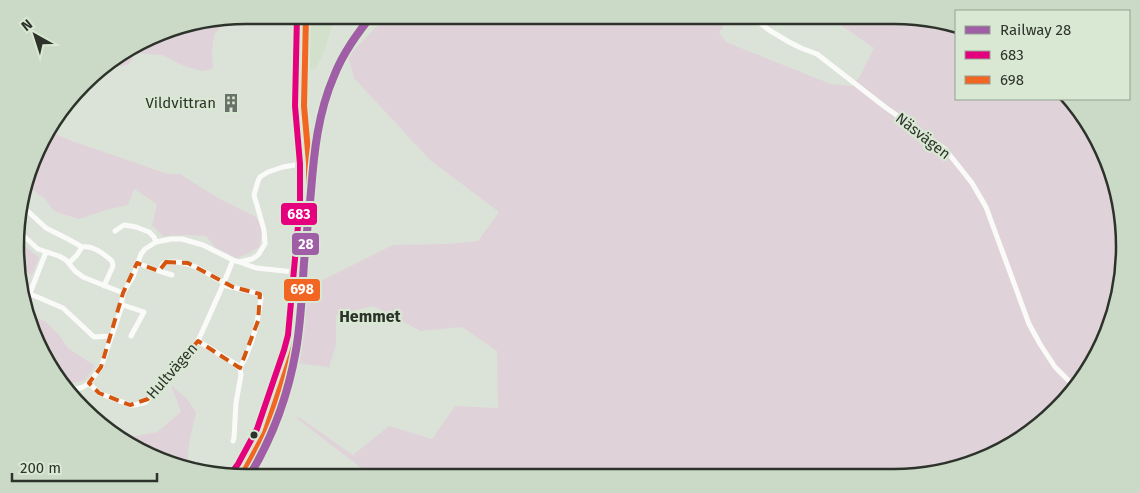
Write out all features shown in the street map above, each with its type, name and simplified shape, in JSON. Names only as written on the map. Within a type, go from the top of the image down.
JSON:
[{"type":"main road","points":[[234,469],[257,429],[288,335],[300,204],[300,164],[295,106],[297,24]]},
{"type":"street","name":"Näsvägen","points":[[761,24],[789,42],[817,54],[885,107],[945,149],[972,183],[986,208],[1029,324],[1055,367],[1070,382]]},
{"type":"street","points":[[239,262],[252,259],[258,255],[265,244],[264,230],[254,195],[260,177],[283,167],[300,164]]},
{"type":"street","points":[[27,210],[46,228],[82,247],[89,247],[101,252],[112,261],[113,266],[104,286]]},
{"type":"street","points":[[115,231],[124,226],[136,227],[148,232],[154,237],[156,242]]},
{"type":"street","points":[[24,236],[38,249],[59,256],[83,277],[124,293]]},
{"type":"street","points":[[76,389],[89,383],[101,367],[123,304],[124,293],[141,254],[156,242],[171,239],[192,241],[233,260],[256,268],[294,272]]},
{"type":"street","points":[[69,263],[82,247]]},
{"type":"street","points":[[46,252],[30,293],[62,308],[94,337],[112,336]]},
{"type":"street","name":"Hultvägen","points":[[89,383],[99,393],[130,405],[143,403],[148,399],[198,341],[233,260]]},
{"type":"street","points":[[159,271],[162,264],[166,262],[188,263],[224,284],[260,294],[258,321],[240,368],[241,375],[236,403],[233,441]]},
{"type":"street","points":[[137,264],[172,275]]},
{"type":"street","points":[[123,304],[144,312],[131,336]]},
{"type":"street","points":[[198,341],[240,368]]},
{"type":"highlighted area","points":[[166,262],[188,263],[233,287],[260,294],[258,321],[240,368],[198,341],[148,399],[130,405],[99,393],[89,383],[101,367],[123,293],[137,263],[159,271]]},
{"type":"shaded area","points":[[303,24],[334,24],[325,50],[316,68],[301,69]]},
{"type":"shaded area","points":[[379,24],[725,24],[719,33],[726,42],[831,84],[852,86],[860,76],[874,48],[839,24],[908,24],[951,31],[955,32],[955,100],[1061,100],[1086,135],[1099,161],[1109,189],[1114,217],[1116,261],[1109,304],[1099,332],[1086,358],[1070,382],[1051,404],[1029,423],[1005,439],[979,452],[951,462],[908,469],[363,469],[295,417],[300,418],[353,455],[389,426],[432,439],[455,406],[498,408],[497,351],[462,327],[421,331],[373,306],[336,315],[336,345],[329,367],[303,364],[295,361],[303,312],[304,293],[313,285],[393,245],[447,244],[478,241],[499,212],[430,160],[354,78],[348,56]]},
{"type":"shaded area","points":[[222,25],[214,35],[213,69],[202,71],[184,66],[162,55],[137,53],[161,41],[189,31]]},
{"type":"shaded area","points":[[136,54],[129,64],[121,67],[119,64]]},
{"type":"shaded area","points":[[55,134],[168,174],[180,174],[218,198],[256,217],[263,229],[259,247],[236,258],[216,248],[206,236],[163,236],[152,225],[157,204],[134,189],[128,205],[79,219],[52,209],[45,199],[31,189],[41,161]]},
{"type":"shaded area","points":[[24,245],[39,257],[32,275],[25,272]]},
{"type":"shaded area","points":[[36,318],[45,321],[59,335],[68,348],[95,366],[85,380],[71,383],[70,382],[47,345]]},
{"type":"shaded area","points":[[171,385],[187,399],[196,412],[189,444],[188,461],[161,452],[129,435],[136,436],[157,432],[181,412]]},
{"type":"rail line","name":"28","points":[[253,469],[278,417],[293,367],[298,339],[314,162],[324,104],[342,59],[365,24]]},
{"type":"transit line","name":"683","points":[[234,469],[257,429],[288,335],[300,204],[300,164],[295,106],[297,24]]},
{"type":"transit line","name":"698","points":[[245,469],[265,433],[297,336],[309,204],[309,163],[304,106],[306,24]]},
{"type":"place","name":"Vildvittran","points":[[231,103]]},
{"type":"district","name":"Hemmet","points":[[370,316]]}]
